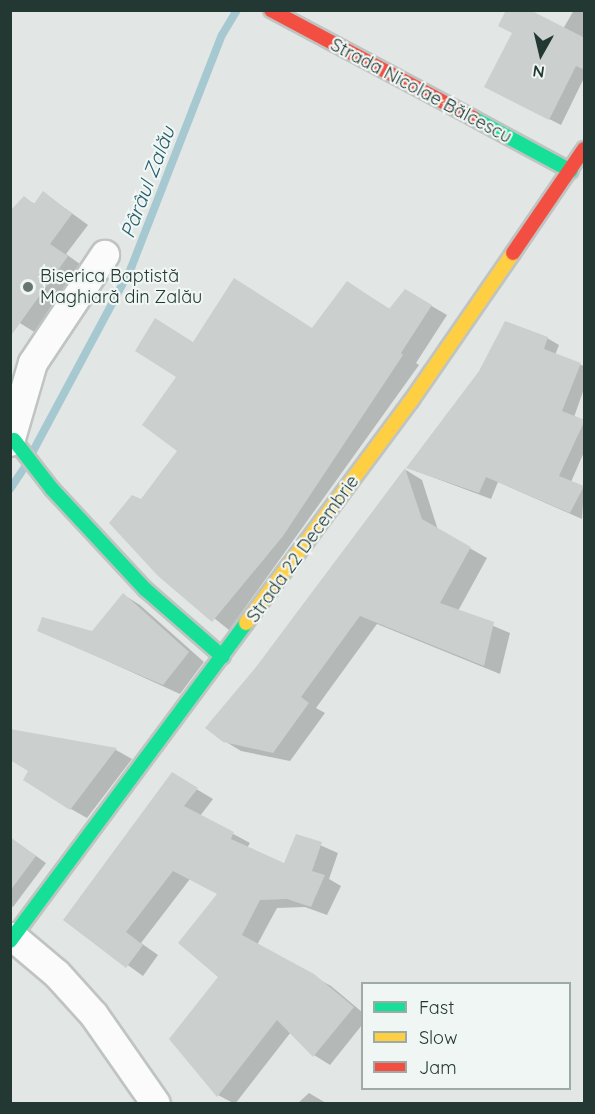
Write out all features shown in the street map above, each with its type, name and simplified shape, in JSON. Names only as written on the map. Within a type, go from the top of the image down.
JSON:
[{"type":"main road","name":"Strada Nicolae Bălcescu","points":[[273,11],[571,171]]},
{"type":"main road","name":"Strada 22 Decembrie","points":[[12,939],[411,401],[585,149]]},
{"type":"main road","points":[[12,441],[52,489],[145,589],[223,657]]},
{"type":"street","points":[[12,441],[33,363],[105,255]]},
{"type":"street","points":[[12,939],[57,974],[94,1015],[156,1104]]},
{"type":"building","points":[[506,10],[530,10],[585,38],[585,70],[576,66],[549,120],[484,87],[512,33],[498,26]]},
{"type":"building","name":"Biserica Baptistă Maghiară din Zalău","points":[[43,191],[72,214],[50,244],[68,256],[10,337],[10,211],[24,196],[34,204]]},
{"type":"building","points":[[234,278],[312,328],[347,281],[389,309],[405,289],[432,305],[401,353],[403,355],[283,536],[212,622],[158,576],[109,523],[132,495],[141,499],[177,451],[142,425],[176,377],[135,351],[155,318],[193,342]]},
{"type":"building","points":[[505,321],[548,337],[544,349],[581,363],[562,411],[585,420],[559,476],[584,486],[570,513],[486,477],[479,493],[406,468],[479,371]]},
{"type":"building","points":[[405,468],[422,519],[471,547],[440,603],[494,622],[484,666],[360,616],[301,697],[309,703],[273,753],[223,742],[205,728],[256,667]]},
{"type":"building","points":[[123,593],[189,652],[163,685],[37,631],[42,617],[92,631]]},
{"type":"building","points":[[10,729],[117,748],[70,810],[23,780],[28,771],[10,760]]},
{"type":"building","points":[[172,772],[198,788],[184,806],[234,832],[231,839],[284,863],[296,834],[322,842],[312,871],[325,875],[311,907],[287,899],[260,900],[242,935],[314,974],[354,1007],[313,1057],[277,1020],[217,1097],[169,1039],[218,977],[178,943],[217,894],[173,871],[126,932],[143,945],[126,968],[63,920]]},
{"type":"building","points":[[10,837],[36,856],[10,891]]},
{"type":"waterway","name":"Pârâul Zalău","points":[[32,453],[131,268],[222,35],[237,10]]},
{"type":"waterway","name":"Pârâul Zalău","points":[[10,489],[25,467]]},
{"type":"traffic: fast","points":[[473,118],[571,171]]},
{"type":"traffic: fast","points":[[14,440],[52,489],[145,589],[223,657]]},
{"type":"traffic: fast","points":[[10,941],[246,623]]},
{"type":"traffic: slow","points":[[246,623],[411,401],[513,253]]},
{"type":"traffic: jam","points":[[271,10],[473,118]]},
{"type":"traffic: jam","points":[[513,253],[584,149]]},
{"type":"place","name":"Biserica Baptistă Maghiară din Zalău","points":[[28,287]]}]
